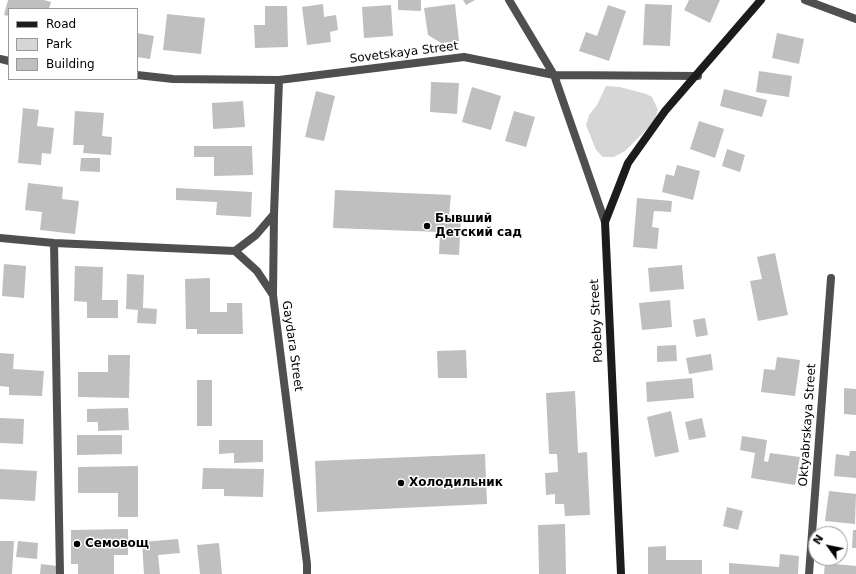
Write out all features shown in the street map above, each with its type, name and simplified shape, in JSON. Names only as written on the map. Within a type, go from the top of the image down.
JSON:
[{"type":"street","name":"Pobeby Street","points":[[509,0],[554,75],[605,222],[621,574]]},
{"type":"street","points":[[605,222],[628,163],[665,111],[698,76],[762,0]]},
{"type":"street","points":[[805,0],[856,19]]},
{"type":"street","name":"Sovetskaya Street","points":[[138,75],[173,79],[280,80],[464,57],[554,75],[698,76]]},
{"type":"street","points":[[273,295],[274,214],[280,80]]},
{"type":"street","points":[[0,238],[54,243],[235,251],[256,235],[274,214]]},
{"type":"street","points":[[54,243],[60,574]]},
{"type":"street","name":"Gaydara Street","points":[[235,251],[257,270],[273,295],[306,548],[306,574]]},
{"type":"street","name":"Oktyabrskaya Street","points":[[809,574],[831,278]]},
{"type":"green space","points":[[606,86],[620,87],[646,94],[652,97],[658,110],[655,119],[649,127],[625,151],[614,157],[603,157],[596,150],[586,125],[589,115],[597,105]]},
{"type":"building","points":[[8,0],[44,0],[51,2],[49,8],[8,8],[8,16],[4,15]]},
{"type":"building","points":[[398,0],[421,0],[421,11],[398,10]]},
{"type":"building","points":[[463,0],[475,0],[466,5]]},
{"type":"building","points":[[689,0],[720,0],[710,23],[684,10]]},
{"type":"building","points":[[323,4],[324,17],[336,15],[338,30],[330,32],[331,42],[307,45],[302,7]]},
{"type":"building","points":[[455,4],[459,41],[441,43],[428,35],[424,8]]},
{"type":"building","points":[[645,4],[672,5],[670,46],[643,45]]},
{"type":"building","points":[[391,5],[393,36],[364,38],[362,7]]},
{"type":"building","points":[[608,5],[626,11],[609,61],[579,51],[586,32],[597,36]]},
{"type":"building","points":[[265,6],[287,6],[288,47],[255,48],[254,25],[265,25]]},
{"type":"building","points":[[167,14],[205,18],[201,54],[163,50]]},
{"type":"building","points":[[138,33],[154,36],[150,59],[138,57]]},
{"type":"building","points":[[777,33],[804,39],[799,64],[772,58]]},
{"type":"building","points":[[759,71],[792,76],[789,97],[756,92]]},
{"type":"building","points":[[431,82],[459,83],[457,114],[430,112]]},
{"type":"building","points":[[472,87],[501,96],[491,130],[462,122]]},
{"type":"building","points":[[724,89],[767,100],[762,117],[720,106]]},
{"type":"building","points":[[316,91],[335,96],[324,141],[305,137]]},
{"type":"building","points":[[243,101],[245,127],[213,129],[212,103]]},
{"type":"building","points":[[23,108],[39,110],[37,126],[54,128],[51,154],[42,153],[41,165],[18,163]]},
{"type":"building","points":[[75,111],[104,113],[102,136],[112,137],[111,155],[83,153],[84,145],[73,145]]},
{"type":"building","points":[[514,111],[535,117],[526,147],[505,141]]},
{"type":"building","points":[[699,121],[724,129],[715,158],[690,149]]},
{"type":"building","points":[[194,146],[252,146],[253,175],[214,176],[214,157],[194,157]]},
{"type":"building","points":[[727,149],[745,155],[740,172],[722,166]]},
{"type":"building","points":[[81,158],[100,158],[100,172],[80,171]]},
{"type":"building","points":[[677,165],[700,171],[693,200],[662,192],[666,174],[674,176]]},
{"type":"building","points":[[28,183],[63,187],[62,199],[79,201],[75,234],[40,230],[42,212],[25,210]]},
{"type":"building","points":[[176,188],[252,192],[251,217],[216,215],[217,202],[176,200]]},
{"type":"building","points":[[335,190],[451,195],[449,216],[461,217],[459,255],[439,254],[440,232],[333,228]]},
{"type":"building","points":[[637,198],[672,201],[671,212],[654,211],[652,227],[659,228],[657,249],[633,247]]},
{"type":"building","points":[[775,253],[788,315],[758,321],[750,281],[762,279],[757,257]]},
{"type":"building","points":[[4,264],[26,266],[24,298],[2,296]]},
{"type":"building","points":[[682,265],[684,289],[650,292],[648,268]]},
{"type":"building","points":[[75,266],[103,267],[102,300],[118,300],[118,318],[87,318],[87,302],[74,301]]},
{"type":"building","points":[[127,274],[144,275],[143,308],[157,309],[156,324],[137,323],[138,310],[126,309]]},
{"type":"building","points":[[210,278],[210,312],[227,312],[227,303],[242,303],[243,334],[197,334],[197,329],[186,329],[185,279]]},
{"type":"building","points":[[670,300],[672,327],[642,330],[639,303]]},
{"type":"building","points":[[705,318],[708,335],[696,337],[693,320]]},
{"type":"building","points":[[676,345],[677,361],[657,362],[657,346]]},
{"type":"building","points":[[466,350],[467,378],[438,378],[437,351]]},
{"type":"building","points":[[0,353],[14,354],[13,369],[44,371],[42,396],[9,395],[9,387],[0,386]]},
{"type":"building","points":[[711,354],[713,370],[689,374],[686,358]]},
{"type":"building","points":[[108,355],[130,355],[129,398],[78,397],[78,372],[108,372]]},
{"type":"building","points":[[777,357],[800,360],[795,396],[761,392],[764,369],[775,370]]},
{"type":"building","points":[[692,378],[694,398],[647,402],[646,382]]},
{"type":"building","points":[[197,380],[212,380],[212,426],[197,426]]},
{"type":"building","points":[[844,388],[856,389],[856,415],[844,414]]},
{"type":"building","points":[[575,391],[578,453],[587,452],[590,515],[565,516],[564,504],[555,504],[555,494],[546,495],[545,473],[558,472],[557,454],[549,454],[546,393]]},
{"type":"building","points":[[128,408],[129,430],[98,431],[98,422],[87,422],[87,409]]},
{"type":"building","points":[[671,411],[679,452],[655,457],[647,417]]},
{"type":"building","points":[[0,418],[24,419],[23,444],[0,443]]},
{"type":"building","points":[[702,418],[706,437],[689,440],[685,422]]},
{"type":"building","points":[[77,435],[122,435],[122,454],[77,455]]},
{"type":"building","points":[[742,436],[767,440],[764,461],[768,462],[770,453],[800,457],[795,485],[751,478],[755,453],[740,450]]},
{"type":"building","points":[[219,440],[263,440],[263,462],[234,463],[234,453],[219,454]]},
{"type":"building","points":[[850,451],[856,451],[856,478],[834,476],[836,454],[849,456]]},
{"type":"building","name":"Холодильник","points":[[485,454],[487,504],[317,512],[315,461]]},
{"type":"building","points":[[138,466],[138,517],[118,517],[118,493],[78,493],[78,467]]},
{"type":"building","points":[[203,468],[264,469],[263,497],[224,496],[224,489],[202,489]]},
{"type":"building","points":[[0,469],[37,471],[35,501],[0,499]]},
{"type":"building","points":[[829,491],[856,494],[855,524],[825,521]]},
{"type":"building","points":[[727,507],[743,511],[738,530],[723,526]]},
{"type":"building","points":[[565,524],[566,574],[539,574],[538,525]]},
{"type":"building","points":[[128,529],[128,555],[114,555],[114,574],[78,574],[78,564],[71,564],[71,530]]},
{"type":"building","points":[[853,530],[856,530],[856,548],[852,548]]},
{"type":"building","points":[[178,539],[180,553],[158,555],[160,574],[144,574],[142,542]]},
{"type":"building","points":[[0,541],[14,541],[12,574],[0,574]]},
{"type":"building","points":[[18,541],[38,543],[37,559],[16,557]]},
{"type":"building","points":[[219,543],[222,574],[200,574],[197,545]]},
{"type":"building","points":[[666,546],[666,560],[702,560],[702,574],[648,574],[648,547]]},
{"type":"building","points":[[780,554],[799,556],[798,574],[729,574],[729,563],[779,567]]},
{"type":"building","points":[[41,564],[57,566],[56,574],[40,574]]},
{"type":"building","points":[[825,566],[856,566],[856,574],[824,574]]},
{"type":"place","name":"Бывший Детский сад","points":[[427,226]]},
{"type":"place","name":"Холодильник","points":[[401,483]]},
{"type":"place","name":"Семовощ","points":[[77,544]]}]
